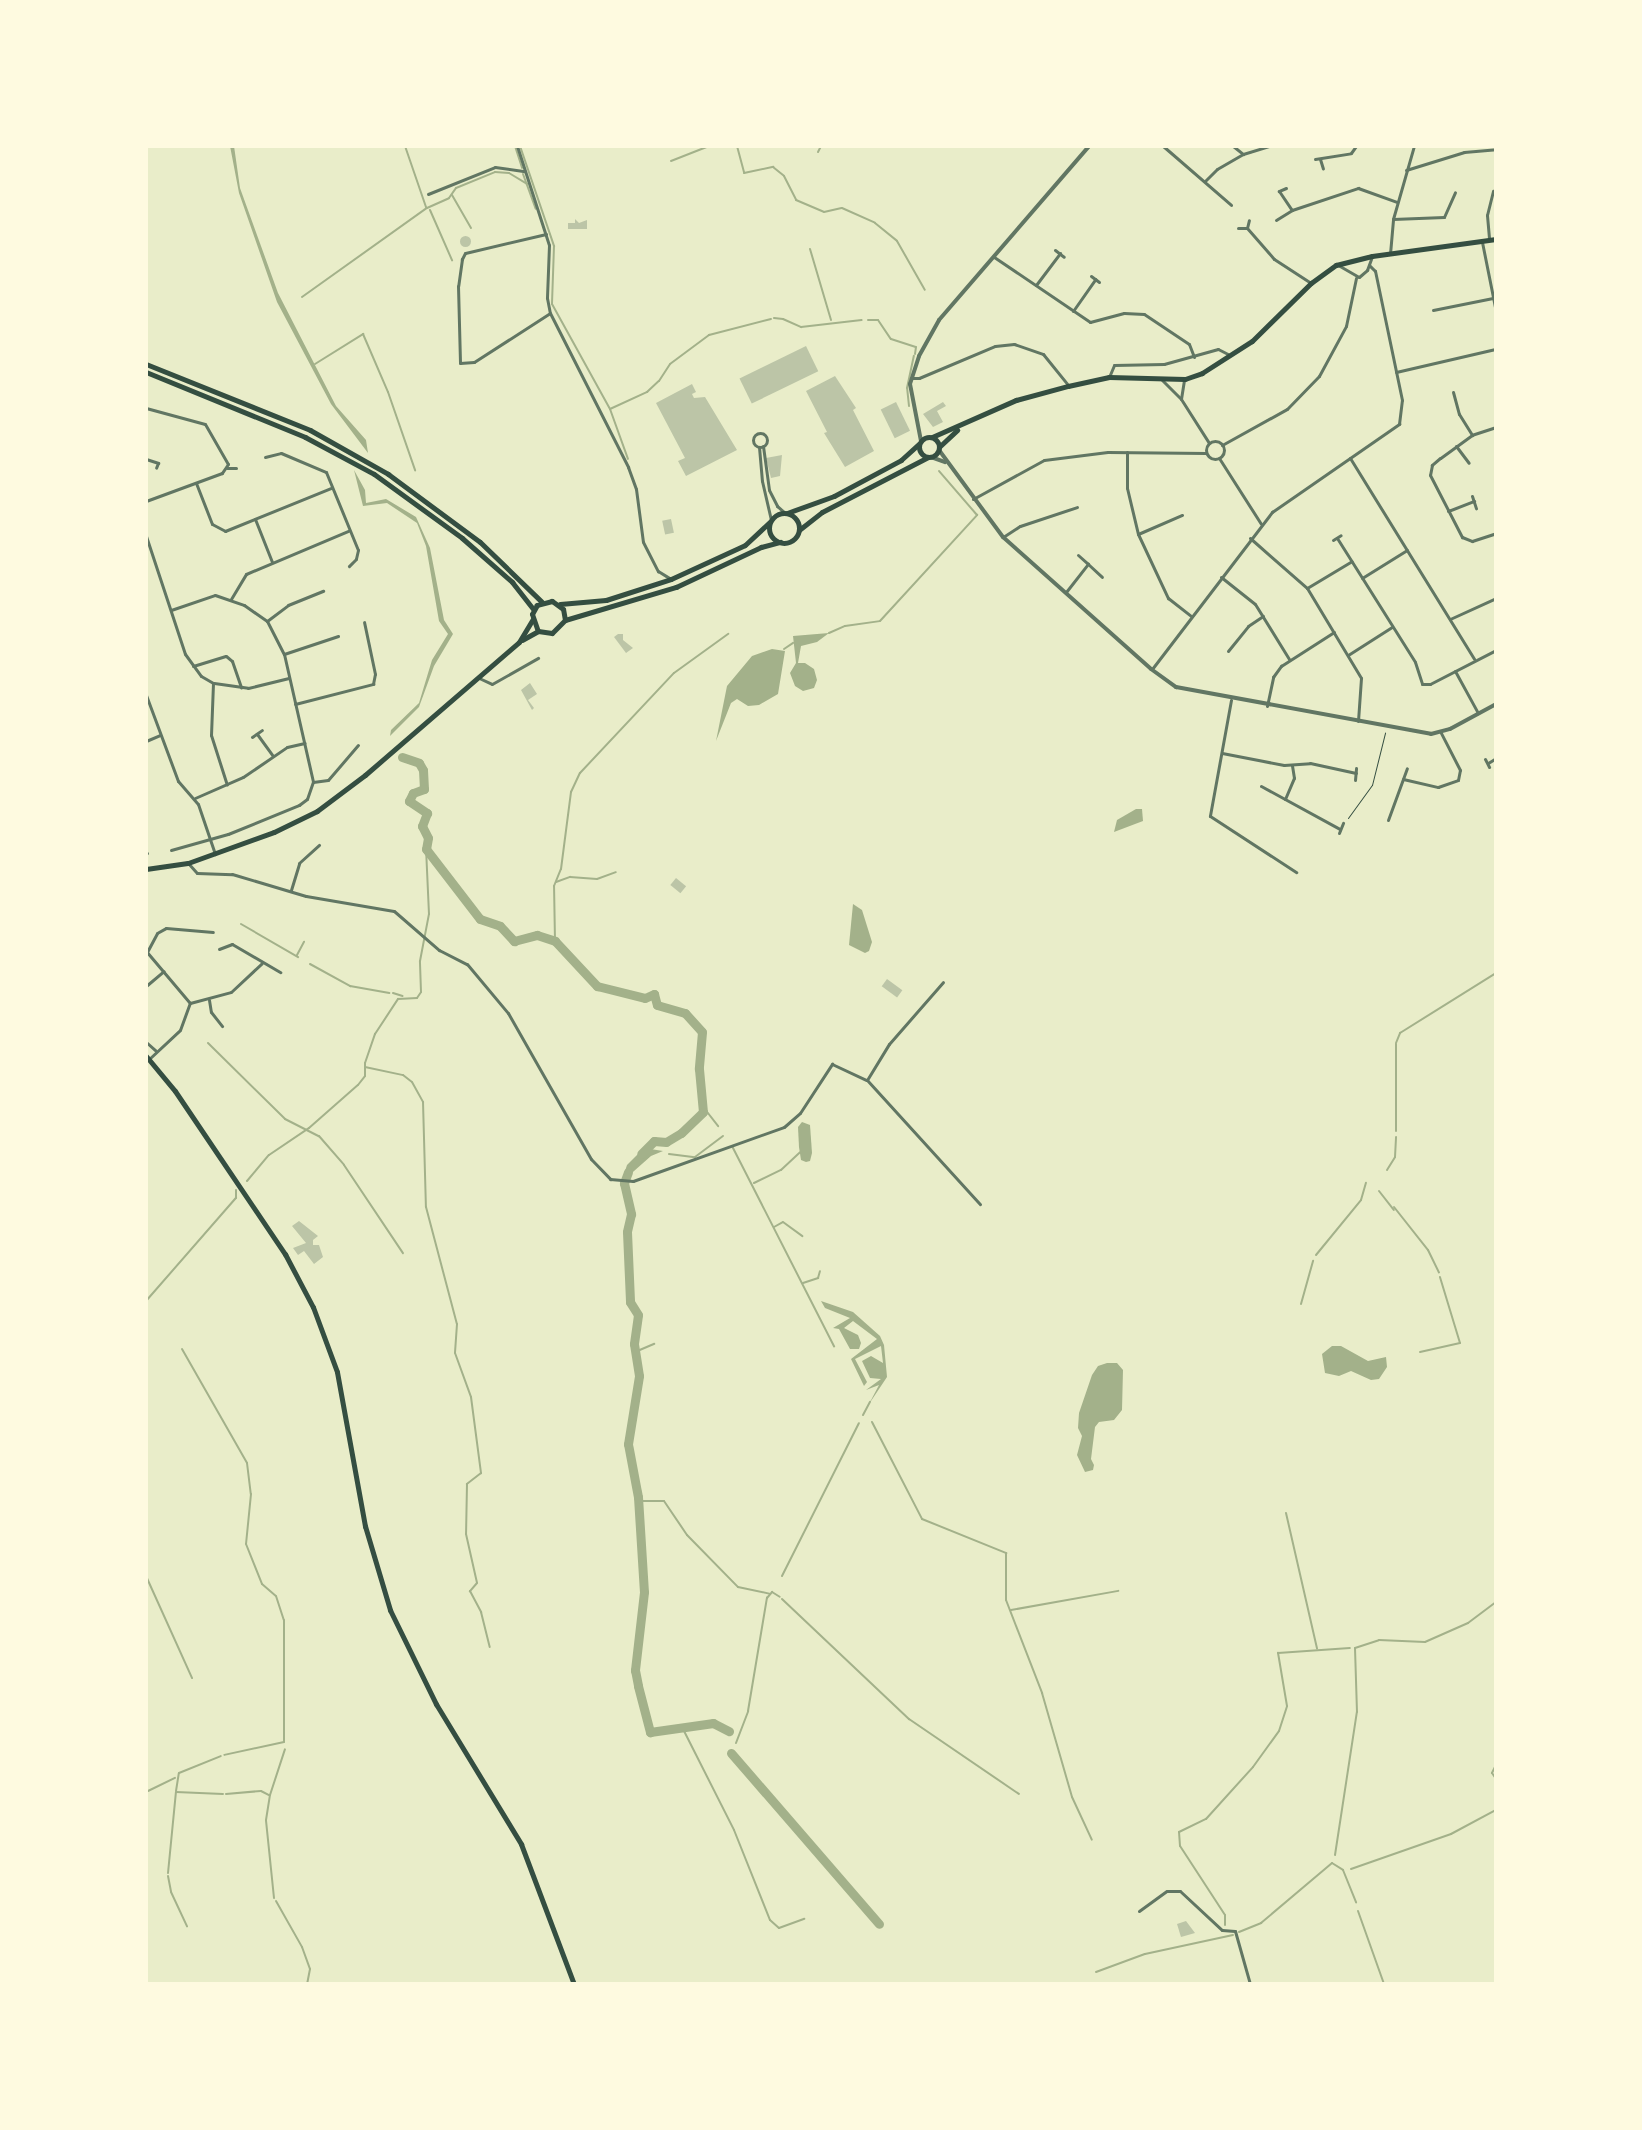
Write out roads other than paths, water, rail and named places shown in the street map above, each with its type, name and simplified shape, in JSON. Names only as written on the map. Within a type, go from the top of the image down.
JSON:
[{"type":"main road","points":[[146,364],[310,430],[388,474],[480,542],[542,602],[559,604],[606,600],[674,578],[745,545],[771,521],[834,496],[901,460],[920,442],[1016,400],[1109,377],[1185,379],[1231,357],[1311,283],[1338,265],[1372,256],[1489,240]]},
{"type":"main road","points":[[146,372],[305,437],[374,474],[462,538],[512,582],[533,609],[532,620],[519,642]]},
{"type":"main road","points":[[146,869],[188,863],[215,854],[274,832],[317,811],[365,775],[519,642],[538,631],[552,633],[565,620],[653,595],[794,539],[799,530],[822,512],[930,457],[964,424]]},
{"type":"main road","points":[[931,437],[939,448]]},
{"type":"main road","points":[[920,442],[921,452],[930,457]]},
{"type":"main road","points":[[786,513],[797,520],[799,530]]},
{"type":"main road","points":[[771,521],[772,536],[780,542]]},
{"type":"main road","points":[[533,609],[542,602]]},
{"type":"main road","points":[[559,604],[565,620]]},
{"type":"main road","points":[[532,620],[538,631]]},
{"type":"main road","points":[[147,1057],[186,1107],[285,1254],[313,1307],[337,1372],[365,1526],[390,1610],[436,1704],[516,1833],[546,1903],[574,1984]]},
{"type":"street","points":[[517,146],[546,234],[550,313],[628,467],[636,489],[643,542],[658,571],[674,578]]},
{"type":"street","points":[[920,442],[920,428],[910,401],[911,378],[939,320],[1089,146]]},
{"type":"street","points":[[1163,146],[1231,205]]},
{"type":"street","points":[[1233,146],[1243,154]]},
{"type":"street","points":[[1205,181],[1217,169],[1243,154],[1269,146]]},
{"type":"street","points":[[1323,169],[1318,159],[1351,153],[1356,146]]},
{"type":"street","points":[[1390,254],[1393,219],[1414,146]]},
{"type":"street","points":[[1406,170],[1464,152],[1496,149]]},
{"type":"street","points":[[428,194],[495,167],[525,171]]},
{"type":"street","points":[[1276,185],[1292,210]]},
{"type":"street","points":[[1279,191],[1286,188]]},
{"type":"street","points":[[1276,220],[1292,210],[1358,188],[1397,202]]},
{"type":"street","points":[[1493,191],[1487,215],[1496,312]]},
{"type":"street","points":[[1393,219],[1444,217],[1455,192]]},
{"type":"street","points":[[1247,228],[1249,220]]},
{"type":"street","points":[[1238,228],[1247,228],[1274,259],[1311,283]]},
{"type":"street","points":[[546,234],[465,253],[458,286],[460,363],[474,362],[550,313]]},
{"type":"street","points":[[1036,285],[1062,255],[1055,250]]},
{"type":"street","points":[[1356,278],[1362,276],[1372,256]]},
{"type":"street","points":[[994,257],[1090,322],[1098,323],[1124,313],[1144,314],[1189,344],[1194,357]]},
{"type":"street","points":[[1338,265],[1356,278]]},
{"type":"street","points":[[1151,669],[1261,524],[1283,504],[1399,424],[1403,408],[1375,271],[1369,265]]},
{"type":"street","points":[[1159,377],[1181,399],[1209,443],[1222,445],[1287,409],[1319,376],[1346,326],[1356,278]]},
{"type":"street","points":[[1073,311],[1095,279]]},
{"type":"street","points":[[1433,310],[1493,298]]},
{"type":"street","points":[[911,378],[919,378],[995,346],[1014,344],[1043,354],[1068,386]]},
{"type":"street","points":[[1109,377],[1114,365],[1155,365],[1218,349],[1231,357]]},
{"type":"street","points":[[1396,372],[1496,349]]},
{"type":"street","points":[[1181,399],[1185,379]]},
{"type":"street","points":[[1453,392],[1472,435]]},
{"type":"street","points":[[1455,399],[1461,398]]},
{"type":"street","points":[[146,408],[205,424],[217,440],[227,468]]},
{"type":"street","points":[[1496,427],[1472,435],[1430,469],[1448,511],[1468,543],[1496,533]]},
{"type":"street","points":[[920,428],[931,437]]},
{"type":"street","points":[[1206,453],[1209,443]]},
{"type":"street","points":[[1222,445],[1219,458],[1261,524]]},
{"type":"street","points":[[1456,446],[1469,463]]},
{"type":"street","points":[[771,521],[762,481],[761,447],[769,490],[777,506],[786,513]]},
{"type":"street","points":[[939,448],[1003,537],[1151,669],[1187,692],[1386,727],[1441,733],[1496,704]]},
{"type":"street","points":[[973,499],[1044,460],[1127,452],[1206,453]]},
{"type":"street","points":[[1127,452],[1127,488],[1138,534],[1168,598],[1191,616]]},
{"type":"street","points":[[268,454],[281,453],[324,470],[358,550],[352,566]]},
{"type":"street","points":[[1206,453],[1210,458],[1219,458]]},
{"type":"street","points":[[930,457],[950,465]]},
{"type":"street","points":[[1350,458],[1475,661]]},
{"type":"street","points":[[146,459],[165,467]]},
{"type":"street","points":[[156,468],[158,463]]},
{"type":"street","points":[[146,501],[227,468],[236,468]]},
{"type":"street","points":[[196,483],[216,527],[225,531],[331,488]]},
{"type":"street","points":[[1472,496],[1476,508]]},
{"type":"street","points":[[1448,511],[1474,501]]},
{"type":"street","points":[[1003,537],[1020,526],[1077,507]]},
{"type":"street","points":[[1138,534],[1182,515]]},
{"type":"street","points":[[255,519],[272,562]]},
{"type":"street","points":[[231,599],[246,574],[349,530]]},
{"type":"street","points":[[146,536],[193,666],[213,683],[241,687],[289,678]]},
{"type":"street","points":[[1250,538],[1307,588],[1348,655],[1361,678],[1358,722]]},
{"type":"street","points":[[1337,538],[1415,662],[1422,684],[1430,684],[1496,650]]},
{"type":"street","points":[[1362,578],[1407,550]]},
{"type":"street","points":[[1078,555],[1102,577]]},
{"type":"street","points":[[1307,588],[1352,561]]},
{"type":"street","points":[[1066,592],[1088,564]]},
{"type":"street","points":[[651,586],[658,571]]},
{"type":"street","points":[[1221,577],[1255,604],[1289,659]]},
{"type":"street","points":[[267,621],[276,612],[323,591]]},
{"type":"street","points":[[171,610],[208,595],[231,599],[267,621],[284,654],[313,782],[307,799],[299,805],[210,840],[171,850]]},
{"type":"street","points":[[312,596],[319,599]]},
{"type":"street","points":[[1450,619],[1496,598]]},
{"type":"street","points":[[1228,651],[1248,626],[1263,616]]},
{"type":"street","points":[[1348,655],[1393,626]]},
{"type":"street","points":[[295,704],[373,684],[375,674],[363,627]]},
{"type":"street","points":[[1267,706],[1273,677],[1289,659],[1334,632]]},
{"type":"street","points":[[284,654],[328,643],[338,636]]},
{"type":"street","points":[[1233,645],[1239,649]]},
{"type":"street","points":[[193,666],[226,656],[232,661],[241,687]]},
{"type":"street","points":[[478,678],[492,684],[538,658]]},
{"type":"street","points":[[1455,671],[1479,713]]},
{"type":"street","points":[[213,683],[209,725],[227,785]]},
{"type":"street","points":[[146,695],[181,787],[193,798],[215,854]]},
{"type":"street","points":[[1231,700],[1212,820],[1246,837],[1296,872]]},
{"type":"street","points":[[252,737],[260,732],[273,756]]},
{"type":"street","points":[[1403,779],[1438,787],[1458,780],[1460,770],[1441,733]]},
{"type":"street","points":[[146,741],[160,735]]},
{"type":"street","points":[[193,798],[227,785],[287,747],[305,743]]},
{"type":"street","points":[[313,782],[328,780],[356,746]]},
{"type":"street","points":[[1221,752],[1292,765],[1310,763],[1356,771],[1355,780]]},
{"type":"street","points":[[1487,763],[1496,758]]},
{"type":"street","points":[[1285,799],[1294,778],[1292,765]]},
{"type":"street","points":[[1388,820],[1407,768]]},
{"type":"street","points":[[1261,786],[1340,831],[1343,823]]},
{"type":"street","points":[[291,890],[299,863],[319,845]]},
{"type":"street","points":[[1283,865],[1287,858]]},
{"type":"street","points":[[188,863],[197,873],[232,874],[306,896],[394,911],[443,953],[467,964],[484,981],[527,1043],[596,1165],[616,1180],[625,1181],[691,1162],[732,1144],[784,1127],[806,1105],[830,1064],[867,1080],[980,1204]]},
{"type":"street","points":[[190,1003],[146,952],[157,933],[166,928],[213,932]]},
{"type":"street","points":[[219,949],[232,944],[280,972]]},
{"type":"street","points":[[190,1003],[209,1000],[238,987],[262,963]]},
{"type":"street","points":[[146,986],[164,971]]},
{"type":"street","points":[[867,1080],[889,1044],[943,982]]},
{"type":"street","points":[[209,1000],[211,1012],[222,1026]]},
{"type":"street","points":[[147,1057],[180,1030],[190,1003]]},
{"type":"street","points":[[146,1042],[156,1051]]},
{"type":"street","points":[[1139,1911],[1167,1891],[1180,1891],[1222,1930],[1235,1931],[1250,1984]]},
{"type":"waterway","points":[[405,146],[426,207]]},
{"type":"waterway","points":[[515,146],[522,168]]},
{"type":"waterway","points":[[520,146],[554,246],[552,304],[610,409],[647,392],[670,364],[709,335],[771,319]]},
{"type":"waterway","points":[[671,161],[709,146]]},
{"type":"waterway","points":[[737,146],[744,173],[773,167],[784,176],[796,200],[824,212],[842,208],[875,223],[897,241],[925,290]]},
{"type":"waterway","points":[[818,152],[821,146]]},
{"type":"waterway","points":[[302,297],[427,208],[449,198],[456,188],[495,172],[509,173],[527,184]]},
{"type":"waterway","points":[[523,174],[536,209]]},
{"type":"waterway","points":[[452,195],[471,228]]},
{"type":"waterway","points":[[430,210],[452,260]]},
{"type":"waterway","points":[[810,249],[831,320]]},
{"type":"waterway","points":[[774,318],[801,327],[862,320]]},
{"type":"waterway","points":[[868,320],[878,320],[891,339],[916,347],[915,354]]},
{"type":"waterway","points":[[315,364],[363,334],[388,392],[415,470]]},
{"type":"waterway","points":[[909,406],[907,388],[914,356]]},
{"type":"waterway","points":[[610,409],[628,459]]},
{"type":"waterway","points":[[829,633],[845,626],[880,621],[977,515],[939,471]]},
{"type":"waterway","points":[[555,941],[554,886],[561,869],[571,792],[580,773],[674,673],[728,634]]},
{"type":"waterway","points":[[784,649],[793,643]]},
{"type":"waterway","points":[[402,757],[419,763],[423,770],[424,789],[413,793],[409,801],[427,813],[422,826],[428,838],[426,849],[480,919],[500,926],[514,941],[537,935],[555,941],[597,986],[645,998],[654,994],[657,1005],[685,1013],[702,1032],[699,1069],[703,1112],[681,1133],[666,1142],[654,1141],[641,1154]]},
{"type":"waterway","points":[[247,1181],[269,1155],[309,1128],[358,1085],[365,1076],[365,1063],[375,1034],[398,999],[417,998],[421,992],[420,961],[429,914],[426,849]]},
{"type":"waterway","points":[[556,882],[570,877],[597,879],[616,872]]},
{"type":"waterway","points":[[241,924],[298,957]]},
{"type":"waterway","points":[[297,955],[304,942]]},
{"type":"waterway","points":[[310,964],[350,986],[389,993]]},
{"type":"waterway","points":[[1396,1043],[1400,1033],[1496,973]]},
{"type":"waterway","points":[[393,993],[403,996]]},
{"type":"waterway","points":[[208,1043],[285,1119],[319,1136],[344,1165],[403,1253]]},
{"type":"waterway","points":[[1396,1044],[1396,1131]]},
{"type":"waterway","points":[[365,1067],[403,1075],[412,1082],[423,1102],[426,1207],[457,1324],[455,1353],[471,1397],[481,1473],[467,1484],[466,1534],[477,1583],[470,1591],[481,1612],[490,1647]]},
{"type":"waterway","points":[[704,1108],[718,1126]]},
{"type":"waterway","points":[[669,1154],[695,1157],[723,1136]]},
{"type":"waterway","points":[[1387,1170],[1395,1157],[1396,1137]]},
{"type":"waterway","points":[[732,1146],[834,1346]]},
{"type":"waterway","points":[[754,1183],[781,1170],[800,1152]]},
{"type":"waterway","points":[[628,1172],[624,1183],[631,1214],[627,1232],[630,1302],[638,1315],[634,1344],[639,1376],[628,1444],[638,1497],[644,1592],[635,1670],[650,1732],[713,1723],[729,1731]]},
{"type":"waterway","points":[[1316,1255],[1361,1200],[1366,1183]]},
{"type":"waterway","points":[[146,1301],[236,1198],[236,1190]]},
{"type":"waterway","points":[[1379,1191],[1394,1210]]},
{"type":"waterway","points":[[1394,1207],[1428,1250],[1439,1273]]},
{"type":"waterway","points":[[774,1227],[783,1222],[802,1236]]},
{"type":"waterway","points":[[1301,1304],[1313,1261]]},
{"type":"waterway","points":[[803,1283],[818,1278],[820,1271]]},
{"type":"waterway","points":[[1420,1352],[1460,1343],[1440,1277]]},
{"type":"waterway","points":[[635,1352],[654,1344]]},
{"type":"waterway","points":[[182,1349],[247,1463],[251,1494],[246,1544],[262,1584],[276,1596],[284,1620],[284,1742],[224,1755]]},
{"type":"waterway","points":[[863,1415],[870,1402]]},
{"type":"waterway","points":[[872,1422],[922,1519],[1006,1553],[1006,1600],[1042,1693],[1072,1797],[1092,1840]]},
{"type":"waterway","points":[[782,1576],[859,1423]]},
{"type":"waterway","points":[[638,1497],[642,1501],[664,1501],[687,1535],[738,1587],[770,1594]]},
{"type":"waterway","points":[[1286,1513],[1317,1648]]},
{"type":"waterway","points":[[146,1576],[192,1678]]},
{"type":"waterway","points":[[1011,1610],[1118,1591]]},
{"type":"waterway","points":[[736,1743],[748,1711],[767,1598],[772,1592],[780,1597]]},
{"type":"waterway","points":[[782,1599],[909,1719],[1019,1794]]},
{"type":"waterway","points":[[1335,1855],[1357,1712],[1355,1648],[1379,1640],[1425,1642],[1468,1623],[1496,1602]]},
{"type":"waterway","points":[[1225,1925],[1225,1915],[1180,1846],[1179,1832],[1206,1819],[1253,1767],[1279,1731],[1287,1706],[1278,1653],[1350,1648]]},
{"type":"waterway","points":[[682,1727],[734,1830],[770,1920],[779,1928],[804,1919]]},
{"type":"waterway","points":[[274,1898],[266,1820],[270,1795],[285,1749]]},
{"type":"waterway","points":[[731,1753],[879,1924]]},
{"type":"waterway","points":[[176,1791],[179,1773],[221,1756]]},
{"type":"waterway","points":[[1496,1765],[1492,1773],[1496,1779]]},
{"type":"waterway","points":[[148,1791],[175,1778]]},
{"type":"waterway","points":[[226,1794],[261,1791],[269,1795]]},
{"type":"waterway","points":[[168,1873],[176,1792],[223,1794]]},
{"type":"waterway","points":[[1351,1869],[1451,1834],[1496,1810]]},
{"type":"waterway","points":[[1239,1932],[1261,1923],[1332,1863],[1343,1870],[1356,1902]]},
{"type":"waterway","points":[[168,1876],[171,1892],[187,1926]]},
{"type":"waterway","points":[[276,1901],[302,1947],[310,1969],[307,1984]]},
{"type":"waterway","points":[[1358,1911],[1384,1984]]},
{"type":"waterway","points":[[1096,1972],[1145,1954],[1233,1935]]},
{"type":"waterway","points":[[1073,1984],[1078,1983]]}]
